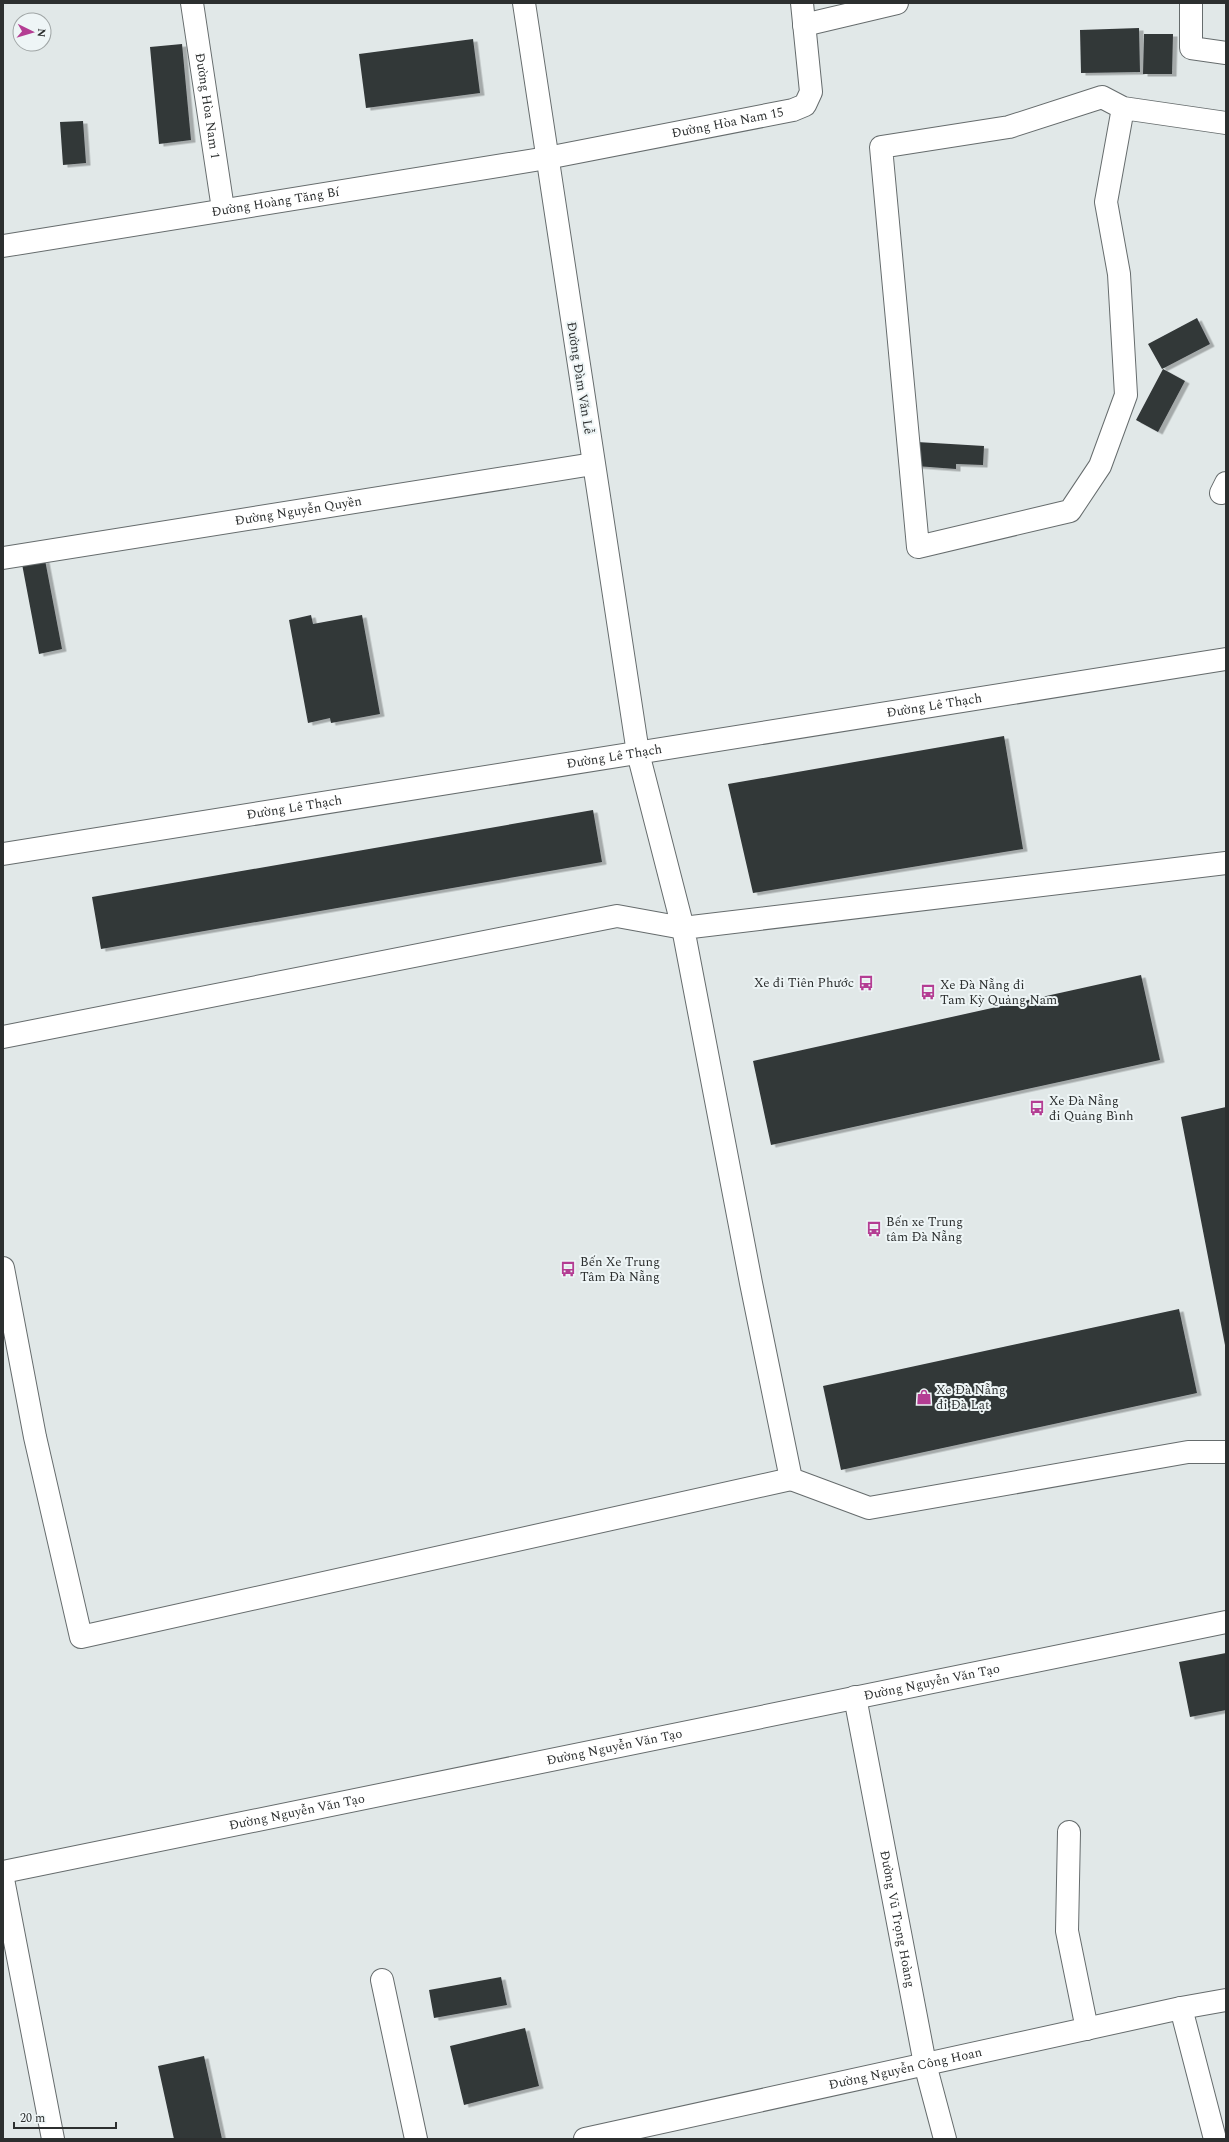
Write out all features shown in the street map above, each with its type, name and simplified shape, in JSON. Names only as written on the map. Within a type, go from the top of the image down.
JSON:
[{"type":"street","name":"Đường Hòa Nam 1","points":[[192,3],[222,209]]},
{"type":"street","name":"Đường Đàm Văn Lễ","points":[[524,3],[638,752],[683,928],[751,1283],[791,1479]]},
{"type":"street","name":"Đường Hòa Nam 15","points":[[547,158],[793,110],[805,105],[811,92],[802,3]]},
{"type":"street","points":[[804,25],[897,3]]},
{"type":"street","points":[[1191,3],[1191,48],[1226,53]]},
{"type":"street","points":[[1123,108],[1106,202],[1119,274],[1126,395],[1100,466],[1070,511],[918,548],[881,147],[1009,127],[1102,97],[1123,108],[1226,123]]},
{"type":"street","name":"Đường Hoàng Tăng Bí","points":[[3,246],[222,209],[547,158]]},
{"type":"street","name":"Đường Nguyễn Quyền","points":[[3,558],[594,464]]},
{"type":"street","points":[[1226,483],[1221,493],[1226,492]]},
{"type":"street","name":"Đường Lê Thạch","points":[[3,854],[1226,659]]},
{"type":"street","points":[[3,1037],[617,916],[683,928],[1226,863]]},
{"type":"street","points":[[3,1268],[35,1437],[81,1637],[791,1479],[869,1508],[1188,1452],[1226,1452]]},
{"type":"street","name":"Đường Nguyễn Văn Tạo","points":[[3,1872],[1226,1622]]},
{"type":"street","name":"Đường Vũ Trọng Hoàng","points":[[855,1697],[925,2064],[944,2139]]},
{"type":"street","points":[[1069,1832],[1067,1931],[1086,2029]]},
{"type":"street","points":[[3,1878],[53,2139]]},
{"type":"street","points":[[382,1980],[416,2139]]},
{"type":"street","name":"Đường Nguyễn Công Hoan","points":[[585,2139],[1181,2008],[1226,2000]]},
{"type":"street","points":[[1181,2008],[1215,2139]]},
{"type":"building","points":[[1139,28],[1140,72],[1081,73],[1080,30]]},
{"type":"building","points":[[1144,34],[1173,34],[1172,74],[1143,74]]},
{"type":"building","points":[[473,39],[480,93],[366,108],[359,54]]},
{"type":"building","points":[[182,44],[191,140],[159,144],[150,47]]},
{"type":"building","points":[[83,121],[86,163],[63,165],[60,122]]},
{"type":"building","points":[[1197,318],[1210,344],[1162,369],[1148,344]]},
{"type":"building","points":[[1163,369],[1185,381],[1158,432],[1136,420]]},
{"type":"building","points":[[917,442],[984,446],[983,465],[956,464],[956,469],[916,466]]},
{"type":"building","points":[[45,560],[62,649],[39,654],[22,564]]},
{"type":"building","points":[[311,615],[313,624],[362,615],[380,714],[331,723],[330,718],[308,723],[289,620]]},
{"type":"building","points":[[1004,736],[1023,849],[753,893],[728,784]]},
{"type":"building","points":[[593,810],[602,862],[101,949],[92,897]]},
{"type":"building","points":[[1141,975],[1160,1060],[771,1145],[753,1061]]},
{"type":"building","points":[[1226,1107],[1226,1345],[1225,1345],[1181,1117]]},
{"type":"building","points":[[1179,1309],[1197,1393],[841,1470],[823,1386]]},
{"type":"building","points":[[1226,1653],[1226,1710],[1190,1717],[1179,1662]]},
{"type":"building","points":[[501,1977],[507,2005],[434,2018],[429,1990]]},
{"type":"building","points":[[525,2028],[539,2086],[464,2105],[450,2046]]},
{"type":"building","points":[[204,2056],[222,2139],[174,2139],[158,2066]]},
{"type":"place","name":"Xe đi Tiên Phước","points":[[866,983]]},
{"type":"place","name":"Xe Đà Nẵng đi Tam Kỳ Quảng Nam","points":[[928,992]]},
{"type":"place","name":"Xe Đà Nẵng đi Quảng Bình","points":[[1037,1108]]},
{"type":"place","name":"Bến xe Trung tâm Đà Nẵng","points":[[874,1229]]},
{"type":"place","name":"Bến Xe Trung Tâm Đà Nẵng","points":[[568,1269]]},
{"type":"place","name":"Xe Đà Nẵng đi Đà Lạt","points":[[924,1397]]}]
